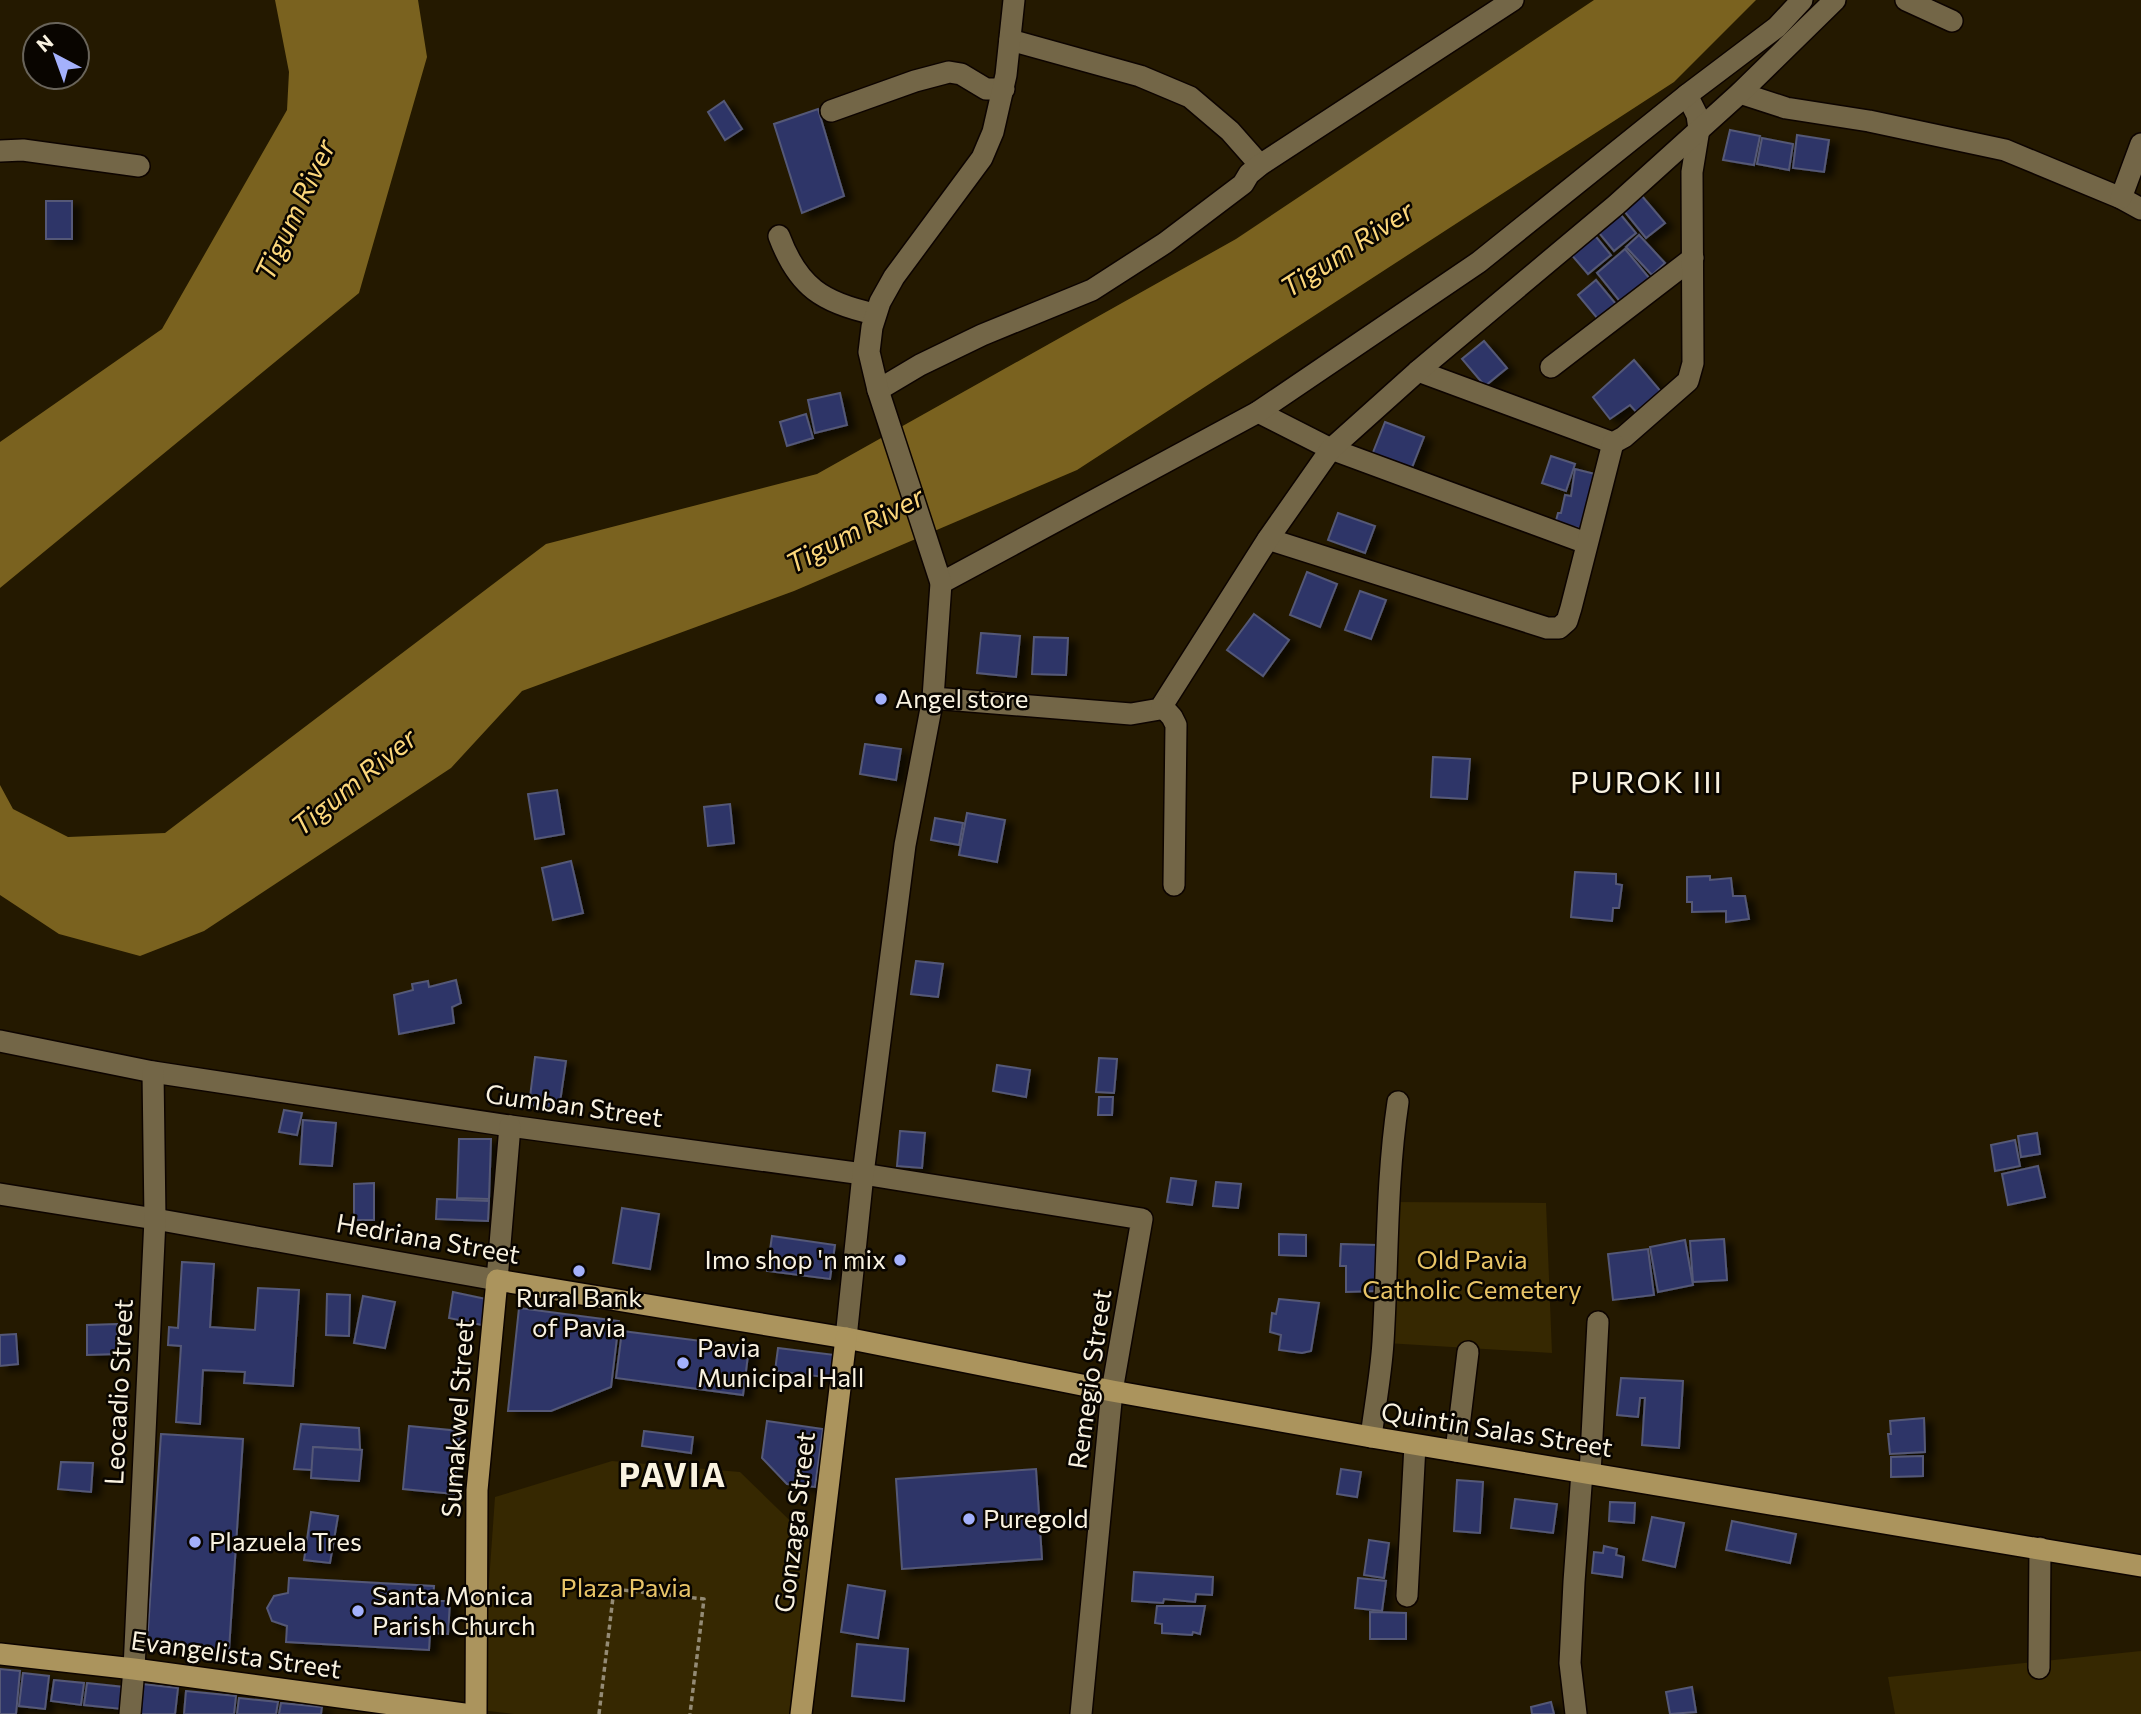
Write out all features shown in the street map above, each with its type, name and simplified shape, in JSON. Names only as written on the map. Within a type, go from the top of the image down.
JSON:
[{"type":"main road","name":"Hedriana Street","points":[[496,1280],[846,1338]]},
{"type":"main road","name":"Sumakwel Street","points":[[476,1714],[477,1490],[496,1280]]},
{"type":"main road","name":"Quintin Salas Street","points":[[846,1338],[1112,1391],[1415,1445],[2141,1566]]},
{"type":"main road","name":"Gonzaga Street","points":[[801,1714],[846,1338]]},
{"type":"main road","name":"Evangelista Street","points":[[0,1654],[135,1669],[464,1714]]},
{"type":"street","points":[[846,1338],[863,1174],[905,845],[933,698],[940,576],[881,398],[869,352],[875,314],[894,277],[982,158],[993,132],[1004,89],[1014,0]]},
{"type":"street","points":[[881,398],[920,365],[982,335],[1092,290],[1166,243],[1243,184],[1249,174],[1260,165],[1513,0]]},
{"type":"street","points":[[940,576],[1258,412],[1479,262],[1687,95],[1777,27],[1802,0]]},
{"type":"street","points":[[933,698],[1131,714],[1147,713],[1162,706],[1268,539],[1331,449],[1418,371],[1616,205],[1740,93],[1835,0]]},
{"type":"street","points":[[1906,0],[1952,20]]},
{"type":"street","points":[[1010,40],[1140,76],[1190,97],[1230,131],[1260,165]]},
{"type":"street","points":[[831,111],[915,81],[949,72],[961,74],[986,89],[1004,89]]},
{"type":"street","points":[[1740,93],[1786,108],[1869,121],[2005,150],[2121,198],[2141,209]]},
{"type":"street","points":[[1268,539],[1547,628],[1559,628],[1567,621],[1614,443],[1688,381],[1692,373],[1692,172],[1699,129],[1697,115],[1687,95]]},
{"type":"street","points":[[2121,198],[2141,144]]},
{"type":"street","points":[[0,151],[23,150],[139,166]]},
{"type":"street","points":[[779,236],[796,272],[809,287],[835,304],[875,314]]},
{"type":"street","points":[[1550,367],[1693,258]]},
{"type":"street","points":[[1418,371],[1614,443]]},
{"type":"street","points":[[1258,412],[1331,449],[1586,543]]},
{"type":"street","points":[[1162,706],[1176,725],[1174,886]]},
{"type":"street","name":"Gumban Street","points":[[0,1041],[153,1072],[510,1126],[863,1174],[1142,1219]]},
{"type":"street","name":"Leocadio Street","points":[[130,1714],[135,1669],[155,1219],[153,1072]]},
{"type":"street","points":[[1371,1437],[1382,1344],[1387,1201],[1398,1102]]},
{"type":"street","name":"Sumakwel Street","points":[[496,1280],[510,1126]]},
{"type":"street","name":"Hedriana Street","points":[[0,1194],[496,1280]]},
{"type":"street","name":"Remegio Street","points":[[1081,1714],[1112,1391],[1142,1219]]},
{"type":"street","points":[[1576,1714],[1570,1663],[1574,1582],[1598,1322]]},
{"type":"street","points":[[1456,1451],[1468,1352]]},
{"type":"street","points":[[1407,1595],[1415,1445]]},
{"type":"street","points":[[2039,1668],[2040,1548]]},
{"type":"path","points":[[599,1714],[614,1590],[704,1599],[690,1714]]},
{"type":"green space","name":"Old Pavia Catholic Cemetery","points":[[1392,1202],[1546,1203],[1552,1353],[1386,1343]]},
{"type":"green space","name":"Plaza Pavia","points":[[612,1461],[740,1472],[813,1543],[792,1714],[514,1714],[480,1710],[495,1497]]},
{"type":"green space","points":[[2141,1651],[2141,1714],[1895,1714],[1888,1677]]},
{"type":"water","name":"Tigum River","points":[[275,0],[418,0],[427,57],[359,293],[0,588],[0,442],[162,329],[287,110],[289,72]]},
{"type":"water","name":"Tigum River","points":[[1594,0],[1756,0],[1674,82],[1077,470],[794,591],[522,691],[451,768],[204,931],[140,956],[59,934],[0,895],[0,785],[13,809],[68,837],[165,833],[546,544],[817,474],[1236,239]]},
{"type":"building","points":[[724,101],[742,129],[725,140],[708,112]]},
{"type":"building","points":[[818,109],[844,196],[802,213],[774,124]]},
{"type":"building","points":[[1730,130],[1760,136],[1754,165],[1723,160]]},
{"type":"building","points":[[1797,135],[1829,140],[1824,172],[1793,168]]},
{"type":"building","points":[[1762,138],[1793,144],[1789,170],[1757,164]]},
{"type":"building","points":[[1642,196],[1665,223],[1646,238],[1624,211]]},
{"type":"building","points":[[46,201],[72,201],[72,239],[46,239]]},
{"type":"building","points":[[1616,209],[1636,233],[1614,251],[1594,227]]},
{"type":"building","points":[[1593,233],[1611,255],[1588,274],[1569,252]]},
{"type":"building","points":[[1639,235],[1665,263],[1652,275],[1626,247]]},
{"type":"building","points":[[1625,249],[1650,279],[1622,304],[1597,273]]},
{"type":"building","points":[[1596,280],[1621,310],[1603,325],[1578,295]]},
{"type":"building","points":[[1484,341],[1507,368],[1485,386],[1462,359]]},
{"type":"building","points":[[1634,360],[1663,394],[1638,414],[1630,405],[1610,419],[1593,397]]},
{"type":"building","points":[[840,393],[847,425],[815,433],[808,400]]},
{"type":"building","points":[[806,414],[813,438],[787,446],[780,422]]},
{"type":"building","points":[[1385,422],[1424,437],[1411,470],[1372,455]]},
{"type":"building","points":[[1551,456],[1575,464],[1566,491],[1542,483]]},
{"type":"building","points":[[1575,469],[1603,476],[1589,530],[1573,527],[1571,533],[1554,528],[1565,495],[1571,496]]},
{"type":"building","points":[[1338,513],[1375,526],[1365,553],[1328,540]]},
{"type":"building","points":[[1307,572],[1337,584],[1320,627],[1290,615]]},
{"type":"building","points":[[1360,591],[1386,600],[1371,639],[1345,630]]},
{"type":"building","points":[[1254,614],[1289,640],[1263,676],[1227,650]]},
{"type":"building","points":[[981,633],[1020,636],[1016,677],[977,673]]},
{"type":"building","points":[[1034,637],[1068,638],[1066,675],[1032,674]]},
{"type":"building","points":[[865,744],[901,749],[896,780],[860,774]]},
{"type":"building","points":[[1433,757],[1470,759],[1467,799],[1431,797]]},
{"type":"building","points":[[557,790],[564,834],[535,839],[528,794]]},
{"type":"building","points":[[730,804],[734,843],[708,846],[704,807]]},
{"type":"building","points":[[967,813],[1005,820],[997,862],[959,855]]},
{"type":"building","points":[[935,818],[963,823],[959,845],[931,840]]},
{"type":"building","points":[[571,861],[583,913],[553,920],[542,868]]},
{"type":"building","points":[[1575,872],[1616,874],[1616,884],[1622,885],[1619,908],[1613,908],[1612,921],[1571,917]]},
{"type":"building","points":[[1710,876],[1710,880],[1731,878],[1733,896],[1745,896],[1749,919],[1726,922],[1726,911],[1692,912],[1692,902],[1687,902],[1687,877]]},
{"type":"building","points":[[916,961],[943,964],[938,997],[911,994]]},
{"type":"building","points":[[456,980],[461,1003],[452,1007],[454,1023],[399,1034],[394,995],[413,990],[412,984],[428,981],[429,987]]},
{"type":"building","points":[[535,1057],[566,1061],[559,1109],[529,1105]]},
{"type":"building","points":[[1099,1058],[1117,1059],[1114,1093],[1096,1092]]},
{"type":"building","points":[[997,1065],[1030,1070],[1026,1097],[993,1091]]},
{"type":"building","points":[[1099,1097],[1113,1097],[1112,1115],[1098,1115]]},
{"type":"building","points":[[284,1110],[302,1113],[297,1135],[279,1132]]},
{"type":"building","points":[[303,1120],[336,1123],[332,1166],[300,1164]]},
{"type":"building","points":[[900,1131],[925,1133],[922,1168],[897,1166]]},
{"type":"building","points":[[2037,1133],[2040,1154],[2021,1157],[2018,1136]]},
{"type":"building","points":[[459,1139],[491,1139],[489,1199],[457,1198]]},
{"type":"building","points":[[2015,1140],[2020,1166],[1995,1171],[1991,1145]]},
{"type":"building","points":[[2038,1166],[2045,1197],[2008,1205],[2002,1174]]},
{"type":"building","points":[[1171,1178],[1196,1181],[1192,1205],[1167,1202]]},
{"type":"building","points":[[1216,1182],[1241,1184],[1238,1208],[1213,1206]]},
{"type":"building","points":[[374,1183],[374,1220],[354,1220],[354,1184]]},
{"type":"building","points":[[437,1199],[489,1201],[488,1221],[436,1219]]},
{"type":"building","points":[[622,1208],[659,1214],[650,1269],[613,1263]]},
{"type":"building","points":[[1279,1234],[1306,1235],[1306,1256],[1279,1255]]},
{"type":"building","points":[[772,1236],[835,1245],[830,1279],[767,1271]]},
{"type":"building","points":[[1724,1239],[1727,1280],[1693,1282],[1690,1241]]},
{"type":"building","points":[[1685,1240],[1693,1285],[1658,1292],[1650,1247]]},
{"type":"building","points":[[1341,1244],[1377,1245],[1376,1291],[1346,1292],[1346,1266],[1340,1266]]},
{"type":"building","points":[[1648,1249],[1654,1295],[1613,1300],[1608,1254]]},
{"type":"building","points":[[182,1262],[214,1264],[210,1327],[255,1330],[258,1288],[299,1290],[293,1386],[244,1383],[245,1372],[203,1370],[200,1424],[176,1422],[181,1346],[168,1345],[169,1327],[178,1328]]},
{"type":"building","points":[[453,1292],[486,1299],[482,1325],[449,1318]]},
{"type":"building","points":[[327,1294],[350,1295],[349,1336],[326,1335]]},
{"type":"building","points":[[363,1296],[395,1302],[385,1348],[354,1343]]},
{"type":"building","points":[[1279,1299],[1319,1303],[1311,1351],[1302,1353],[1279,1350],[1281,1335],[1270,1332],[1272,1313],[1276,1314]]},
{"type":"building","points":[[519,1308],[619,1321],[611,1387],[551,1411],[508,1411]]},
{"type":"building","points":[[117,1324],[117,1354],[87,1355],[87,1325]]},
{"type":"building","name":"Pavia Municipal Hall","points":[[622,1331],[749,1347],[743,1395],[616,1378]]},
{"type":"building","points":[[16,1334],[18,1364],[0,1366],[0,1335]]},
{"type":"building","points":[[778,1348],[835,1355],[833,1378],[775,1371]]},
{"type":"building","points":[[1621,1378],[1683,1381],[1679,1448],[1642,1445],[1645,1398],[1640,1398],[1638,1417],[1617,1415]]},
{"type":"building","points":[[1924,1418],[1925,1452],[1890,1454],[1890,1421]]},
{"type":"building","points":[[767,1421],[823,1429],[815,1487],[787,1484],[762,1458]]},
{"type":"building","points":[[301,1424],[359,1428],[360,1450],[314,1447],[312,1470],[294,1469]]},
{"type":"building","points":[[409,1426],[460,1431],[454,1494],[403,1489]]},
{"type":"building","points":[[644,1431],[693,1437],[691,1453],[642,1446]]},
{"type":"building","name":"Plazuela Tres","points":[[161,1434],[243,1439],[229,1650],[147,1645]]},
{"type":"building","points":[[313,1447],[362,1450],[359,1481],[311,1478]]},
{"type":"building","points":[[1923,1456],[1923,1476],[1891,1477],[1891,1457]]},
{"type":"building","points":[[61,1462],[93,1463],[91,1492],[58,1489]]},
{"type":"building","name":"Puregold","points":[[1036,1469],[1042,1559],[902,1569],[896,1479]]},
{"type":"building","points":[[1341,1469],[1361,1472],[1357,1497],[1337,1494]]},
{"type":"building","points":[[1457,1480],[1483,1482],[1480,1533],[1454,1531]]},
{"type":"building","points":[[1515,1499],[1557,1504],[1553,1533],[1511,1528]]},
{"type":"building","points":[[1610,1502],[1635,1503],[1634,1523],[1609,1521]]},
{"type":"building","points":[[311,1512],[338,1516],[330,1563],[304,1560]]},
{"type":"building","points":[[1652,1517],[1684,1523],[1675,1567],[1643,1560]]},
{"type":"building","points":[[1732,1521],[1796,1534],[1790,1563],[1726,1550]]},
{"type":"building","points":[[1369,1540],[1389,1543],[1384,1578],[1364,1575]]},
{"type":"building","points":[[1604,1546],[1617,1549],[1616,1555],[1624,1557],[1622,1577],[1592,1573],[1594,1552],[1603,1553]]},
{"type":"building","points":[[1134,1572],[1213,1577],[1212,1595],[1196,1594],[1195,1602],[1164,1599],[1163,1603],[1132,1601]]},
{"type":"building","name":"Santa Monica Parish Church","points":[[289,1578],[434,1586],[433,1601],[450,1601],[448,1634],[430,1633],[429,1650],[286,1642],[287,1626],[272,1621],[267,1608],[274,1596],[288,1593]]},
{"type":"building","points":[[1358,1578],[1386,1581],[1382,1611],[1355,1608]]},
{"type":"building","points":[[848,1585],[885,1591],[878,1638],[841,1632]]},
{"type":"building","points":[[1157,1606],[1205,1606],[1200,1634],[1162,1633],[1162,1624],[1155,1623]]},
{"type":"building","points":[[1370,1612],[1406,1613],[1406,1639],[1370,1639]]},
{"type":"building","points":[[857,1644],[908,1649],[904,1701],[852,1696]]},
{"type":"building","points":[[0,1669],[20,1671],[16,1714],[0,1714]]},
{"type":"building","points":[[23,1673],[49,1676],[45,1709],[19,1706]]},
{"type":"building","points":[[54,1680],[84,1683],[81,1705],[51,1701]]},
{"type":"building","points":[[87,1683],[124,1687],[122,1709],[84,1705]]},
{"type":"building","points":[[142,1684],[178,1688],[175,1714],[139,1714]]},
{"type":"building","points":[[1692,1687],[1696,1712],[1670,1714],[1666,1692]]},
{"type":"building","points":[[186,1691],[236,1696],[234,1714],[184,1714]]},
{"type":"building","points":[[239,1698],[278,1702],[276,1714],[237,1714]]},
{"type":"building","points":[[1551,1702],[1554,1714],[1532,1714],[1531,1707]]},
{"type":"building","points":[[281,1703],[322,1707],[321,1714],[279,1714]]},
{"type":"place","name":"Angel store","points":[[881,699]]},
{"type":"place","name":"Imo shop 'n mix","points":[[900,1260]]},
{"type":"place","name":"Rural Bank of Pavia","points":[[579,1271]]},
{"type":"place","name":"Pavia Municipal Hall","points":[[683,1363]]},
{"type":"place","name":"Puregold","points":[[969,1519]]},
{"type":"place","name":"Plazuela Tres","points":[[195,1542]]},
{"type":"place","name":"Santa Monica Parish Church","points":[[358,1611]]},
{"type":"district","name":"PUROK III","points":[[1647,783]]},
{"type":"district","name":"PAVIA","points":[[673,1475]]}]
